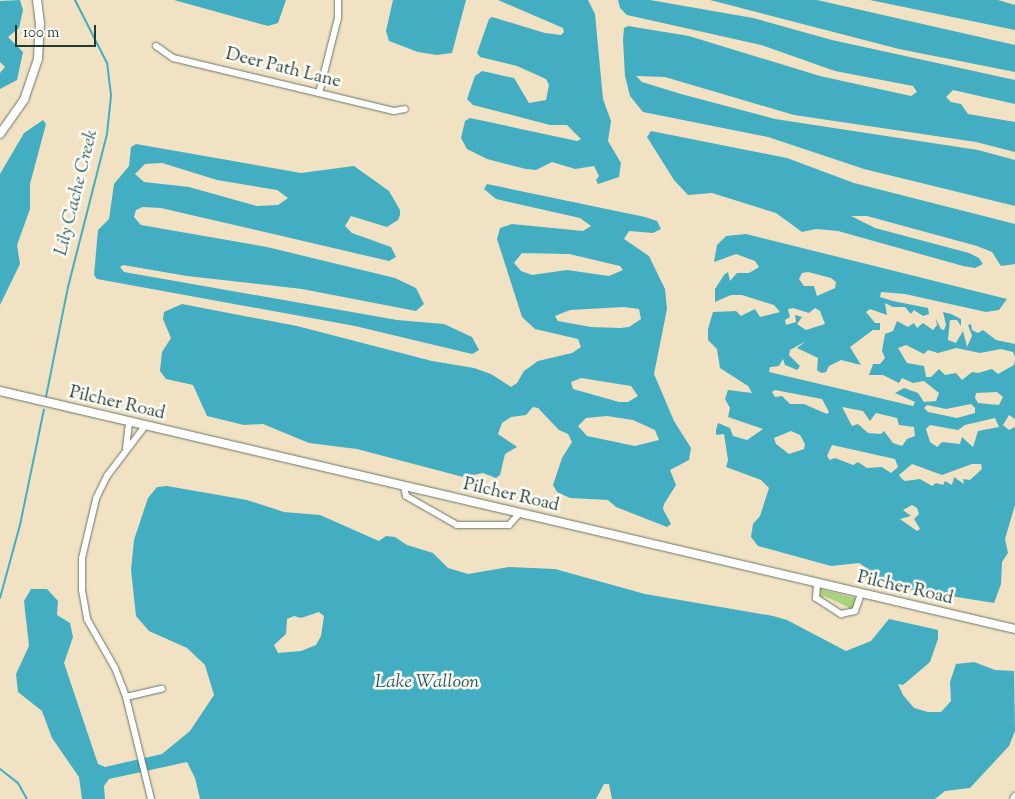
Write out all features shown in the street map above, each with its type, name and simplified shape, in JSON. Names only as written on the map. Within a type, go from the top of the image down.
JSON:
[{"type":"street","points":[[0,134],[24,100],[38,59],[40,24],[38,0]]},
{"type":"street","points":[[319,93],[338,18],[338,0]]},
{"type":"street","name":"Deer Path Lane","points":[[156,46],[173,58],[394,111],[405,109]]},
{"type":"street","name":"Pilcher Road","points":[[0,391],[816,584],[1015,629]]},
{"type":"street","points":[[126,448],[129,422]]},
{"type":"street","points":[[145,426],[126,448],[96,498],[82,558],[82,590],[87,619],[115,668],[126,697],[151,799]]},
{"type":"street","points":[[404,487],[406,496],[457,525],[509,525],[520,514]]},
{"type":"street","points":[[816,584],[816,598],[841,614],[855,612],[861,594]]},
{"type":"street","points":[[126,697],[162,688]]},
{"type":"green space","points":[[820,589],[855,598],[857,602],[851,612],[848,607],[824,596],[821,600]]},
{"type":"water","points":[[20,0],[23,10],[19,28],[8,37],[23,52],[17,80],[0,89],[0,73],[5,67],[0,62],[0,1]]},
{"type":"water","points":[[174,0],[286,0],[278,23],[268,26]]},
{"type":"water","points":[[393,0],[466,0],[452,53],[437,55],[418,52],[389,41],[386,31]]},
{"type":"water","points":[[498,0],[588,0],[595,14],[603,99],[611,121],[608,141],[621,163],[619,177],[598,184],[596,180],[599,176],[594,166],[575,169],[552,162],[536,170],[526,169],[487,159],[467,149],[461,138],[465,121],[470,118],[577,141],[581,139],[567,125],[550,125],[473,105],[467,99],[475,76],[482,71],[514,78],[529,103],[546,100],[549,85],[546,79],[517,66],[480,57],[477,53],[489,19],[492,17],[545,33],[561,35],[564,32],[563,28]]},
{"type":"water","points":[[618,0],[650,0],[753,18],[832,40],[1015,80],[1015,104],[953,90],[946,97],[951,102],[961,104],[968,114],[1015,122],[1015,152],[976,142],[794,115],[665,77],[636,76],[642,82],[775,119],[978,150],[1015,160],[1015,206],[864,169],[768,137],[643,112],[630,96],[625,76],[623,40],[624,28],[628,26],[689,36],[820,76],[911,96],[917,92],[913,86],[835,71],[761,45],[627,15],[620,8]]},
{"type":"water","points":[[710,0],[817,0],[1015,45],[1015,72],[899,49]]},
{"type":"water","points":[[870,0],[998,0],[1015,5],[1015,30]]},
{"type":"water","points":[[43,120],[46,124],[30,184],[30,209],[17,245],[20,264],[0,305],[0,174],[24,133]]},
{"type":"water","points":[[651,131],[787,158],[854,183],[1015,224],[1015,264],[1001,266],[992,252],[977,246],[867,216],[851,216],[875,228],[969,253],[979,258],[983,264],[975,268],[963,266],[838,231],[816,229],[802,232],[776,213],[712,193],[688,195],[674,180],[647,137]]},
{"type":"water","points":[[136,144],[301,173],[354,166],[389,191],[400,210],[400,215],[398,220],[387,227],[351,216],[345,226],[352,233],[391,247],[396,257],[389,261],[161,208],[143,207],[136,210],[134,217],[141,225],[267,247],[395,278],[416,288],[424,304],[416,311],[302,289],[187,276],[123,265],[120,267],[124,272],[397,320],[444,324],[472,337],[479,350],[472,354],[355,326],[97,279],[94,275],[98,230],[109,219],[114,184],[129,166],[131,147]],"holes":[[[162,163],[217,180],[277,190],[288,198],[278,205],[257,206],[189,187],[144,182],[135,174],[145,164]]]},
{"type":"water","points":[[487,184],[657,221],[661,229],[653,233],[629,231],[624,239],[649,256],[665,289],[667,309],[654,374],[674,421],[691,448],[689,460],[670,470],[676,485],[664,504],[663,509],[671,524],[667,527],[616,507],[608,500],[570,498],[557,492],[553,485],[562,458],[572,442],[568,434],[559,430],[538,408],[533,407],[526,415],[511,417],[502,423],[498,434],[517,447],[505,454],[500,475],[496,478],[483,473],[463,477],[357,449],[309,443],[263,424],[244,425],[207,416],[193,385],[166,379],[160,371],[162,352],[171,338],[163,319],[164,312],[182,304],[297,326],[432,361],[474,368],[491,374],[511,387],[517,383],[524,371],[538,361],[572,353],[581,347],[578,339],[535,329],[522,317],[497,239],[500,228],[512,224],[583,231],[591,226],[580,218],[496,199],[484,189]],"holes":[[[522,253],[569,254],[620,266],[623,270],[609,276],[567,270],[532,275],[521,271],[514,263]],[[624,307],[639,309],[641,319],[629,327],[620,328],[591,327],[558,321],[555,316],[570,310]],[[581,378],[631,386],[638,396],[628,402],[619,402],[573,389],[571,382]],[[607,416],[633,420],[655,430],[659,440],[635,446],[587,436],[578,426],[586,418]]]},
{"type":"water","points":[[746,234],[1007,299],[999,310],[986,312],[905,294],[881,292],[880,297],[928,308],[929,314],[923,316],[914,310],[911,314],[905,307],[893,307],[885,303],[887,315],[870,309],[866,312],[875,323],[880,323],[880,330],[873,330],[850,347],[861,365],[841,360],[829,366],[826,372],[821,373],[817,370],[818,358],[797,348],[806,341],[790,350],[789,355],[800,366],[797,370],[785,365],[783,359],[779,366],[770,367],[769,372],[913,406],[915,402],[895,393],[904,388],[918,393],[924,402],[936,401],[939,393],[924,381],[913,383],[902,378],[899,383],[883,375],[869,375],[873,364],[880,364],[885,358],[882,351],[885,334],[893,331],[897,321],[908,327],[914,323],[917,328],[923,323],[933,330],[937,325],[936,319],[941,329],[944,330],[946,325],[943,312],[961,319],[961,326],[957,320],[950,320],[948,340],[956,343],[963,331],[967,347],[972,336],[968,325],[971,324],[972,330],[978,333],[983,330],[996,340],[1015,344],[1015,357],[1013,352],[1001,349],[980,353],[956,348],[938,353],[928,350],[924,354],[906,345],[898,348],[907,363],[924,366],[926,377],[931,377],[939,369],[945,375],[956,373],[962,380],[972,372],[978,373],[992,369],[998,374],[1014,365],[1015,359],[1015,419],[1009,415],[1003,425],[1009,430],[1015,427],[1015,505],[1005,539],[1008,553],[1002,562],[1001,584],[994,603],[876,584],[867,578],[865,567],[859,563],[831,566],[758,546],[751,537],[753,524],[760,516],[769,488],[761,480],[726,467],[728,460],[724,434],[716,435],[716,430],[718,423],[730,428],[733,436],[747,440],[763,429],[728,417],[730,408],[725,399],[728,390],[752,393],[748,386],[720,368],[717,349],[708,340],[708,329],[713,312],[736,311],[741,316],[755,309],[760,317],[780,312],[774,305],[742,295],[731,295],[715,302],[715,289],[724,275],[728,272],[730,281],[737,273],[749,273],[759,267],[755,261],[736,254],[714,262],[717,245],[726,236]],"holes":[[[808,272],[831,278],[836,282],[835,288],[817,296],[814,286],[804,286],[799,279],[802,273]],[[793,308],[809,313],[815,308],[820,311],[825,324],[806,330],[797,324],[802,317],[795,315],[796,322],[786,325],[785,320],[790,317],[788,309]],[[775,390],[822,399],[829,412],[827,414],[804,404],[790,404],[782,396],[775,397],[772,392]],[[997,392],[1003,397],[999,405],[978,403],[975,398],[976,393]],[[971,404],[975,408],[975,413],[957,418],[928,412],[924,408],[927,405],[946,409]],[[842,407],[863,411],[870,421],[876,413],[897,418],[899,425],[914,427],[915,436],[907,439],[902,446],[893,443],[884,431],[881,434],[868,433],[858,424],[852,426]],[[995,418],[999,427],[978,431],[973,447],[962,437],[960,444],[942,442],[937,447],[930,442],[926,429],[930,425],[958,430],[965,425]],[[791,431],[800,435],[805,444],[804,449],[789,454],[776,444],[774,438]],[[832,445],[895,459],[898,467],[891,473],[882,467],[867,468],[858,462],[853,465],[835,458],[830,460],[827,456]],[[912,464],[942,475],[972,464],[981,464],[982,469],[970,480],[963,479],[964,484],[954,477],[952,485],[945,481],[943,485],[936,483],[932,486],[920,479],[905,481],[899,475]],[[912,505],[917,508],[919,514],[914,519],[920,529],[917,531],[900,519],[911,516],[903,510]]]},
{"type":"water","name":"Lake Walloon","points":[[167,486],[247,500],[284,512],[320,515],[379,541],[386,536],[395,537],[407,545],[433,553],[448,568],[468,574],[509,567],[555,569],[645,594],[773,616],[787,620],[846,651],[871,641],[889,619],[938,630],[938,639],[930,662],[903,685],[898,684],[903,695],[914,708],[928,712],[941,712],[951,701],[950,682],[956,664],[974,662],[995,670],[1014,671],[1015,731],[1009,746],[970,788],[945,791],[935,799],[612,799],[609,784],[604,784],[596,799],[200,799],[195,778],[187,762],[109,779],[104,786],[105,799],[82,799],[79,777],[52,738],[42,711],[18,692],[16,674],[29,646],[24,601],[31,589],[47,589],[58,601],[57,615],[70,623],[73,637],[64,663],[98,764],[105,767],[162,754],[190,731],[214,695],[205,665],[187,648],[149,631],[136,616],[131,570],[134,540],[148,498],[157,487]],"holes":[[[319,612],[324,616],[321,636],[316,645],[301,651],[278,653],[274,645],[286,634],[287,619],[294,616],[301,618]]]},
{"type":"waterway","name":"Lily Cache Creek","points":[[46,397],[68,287],[107,134],[111,95],[107,63],[75,0]]},
{"type":"waterway","name":"Lily Cache Creek","points":[[0,598],[20,525],[44,409]]},
{"type":"waterway","name":"Lily Cache Creek","points":[[0,769],[18,783],[27,799]]}]
